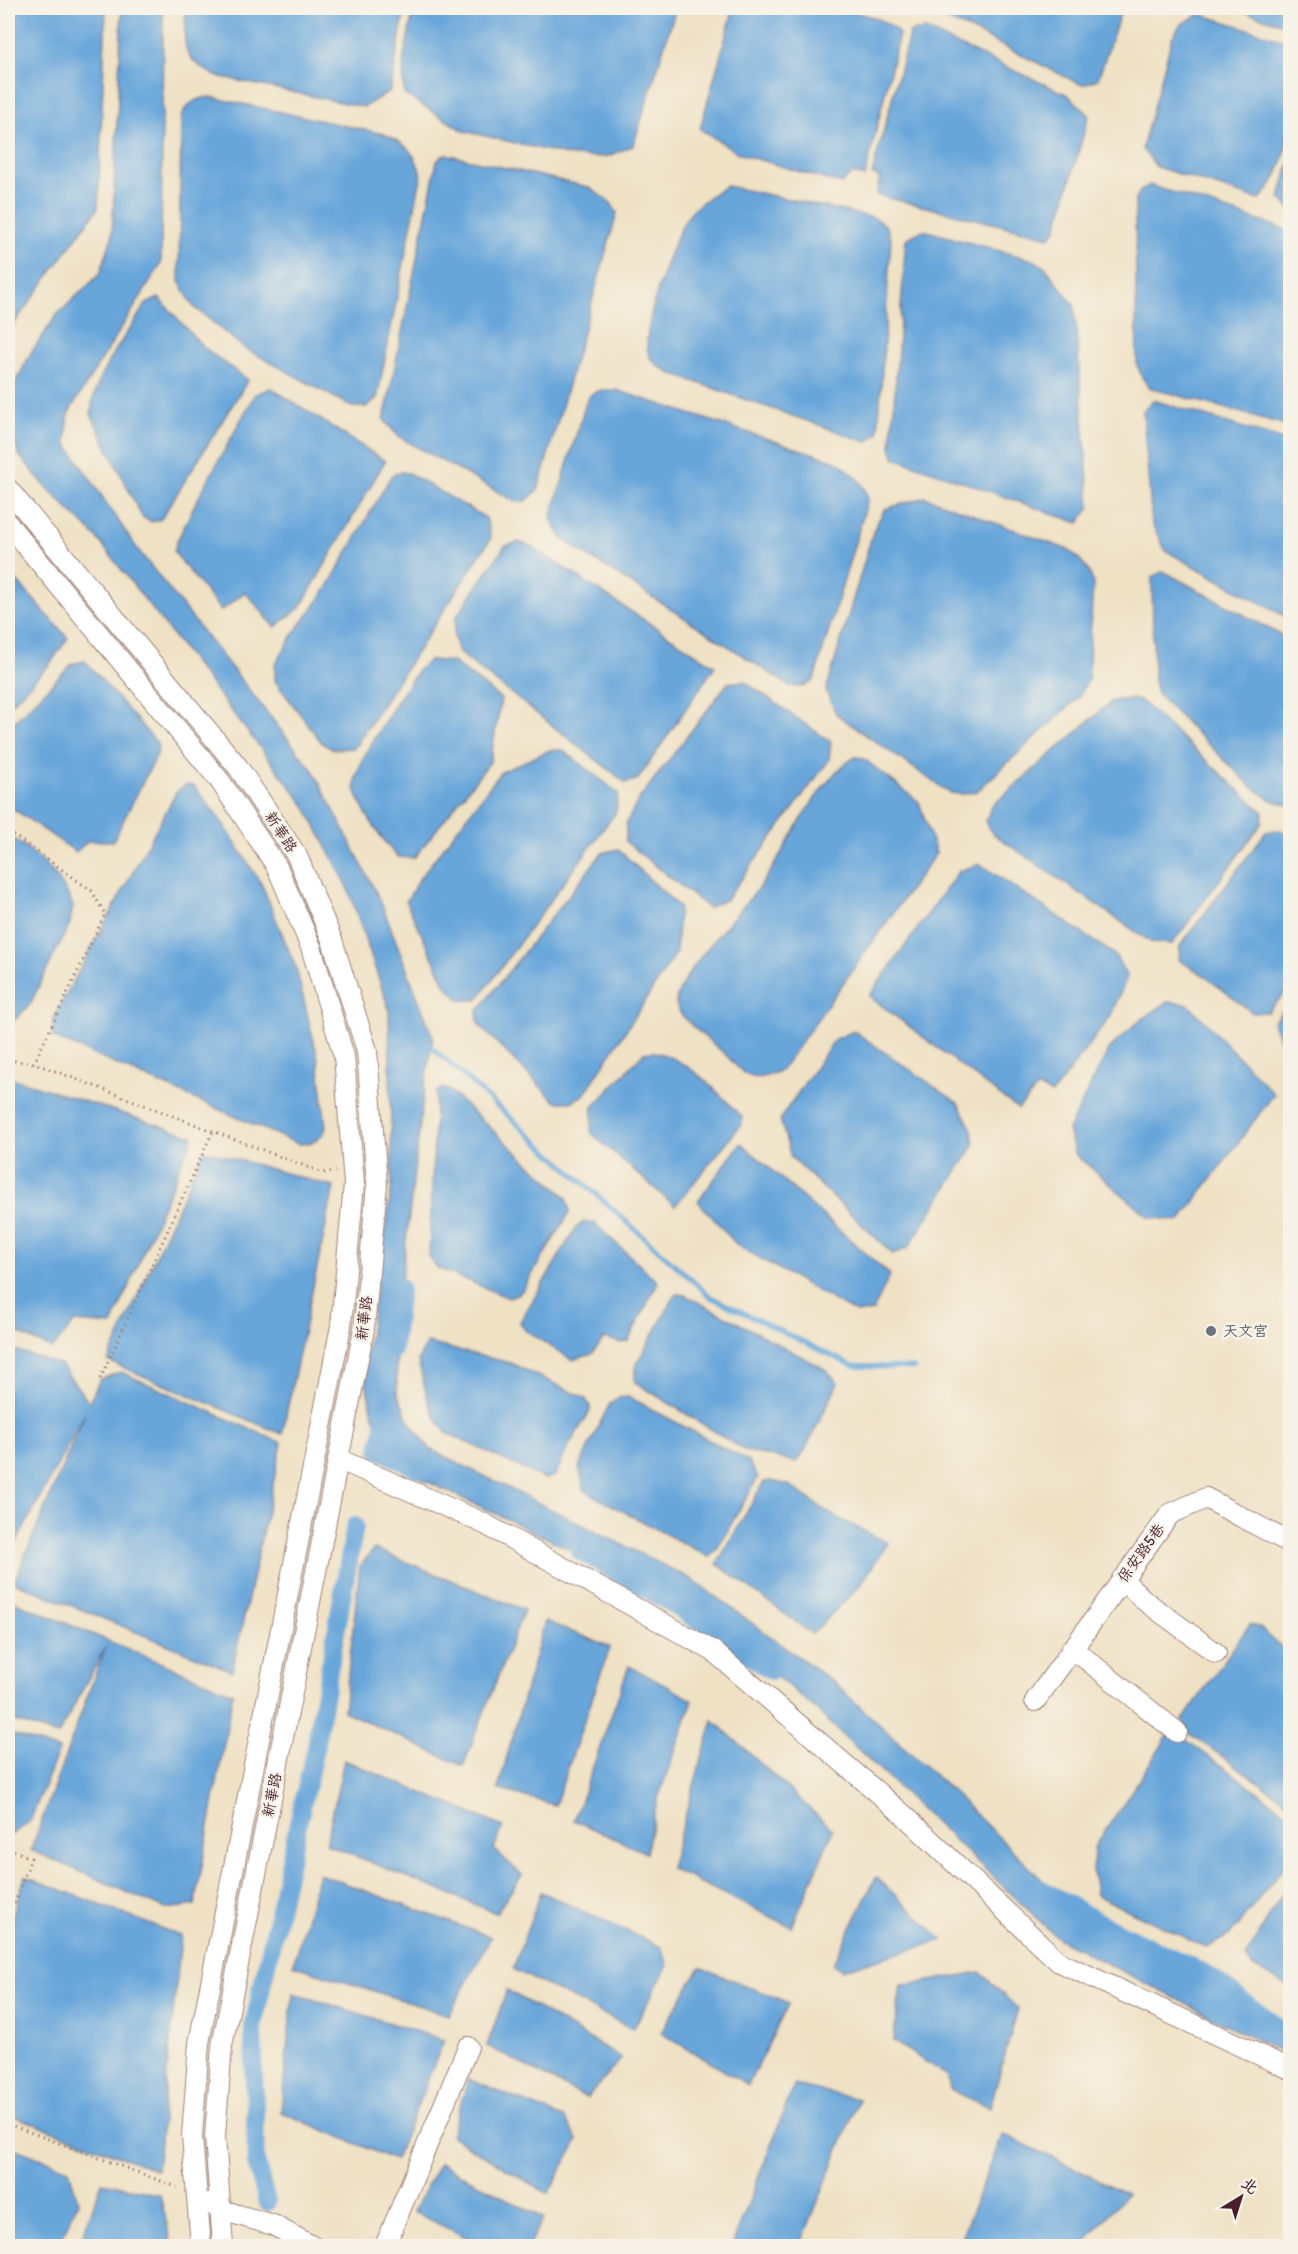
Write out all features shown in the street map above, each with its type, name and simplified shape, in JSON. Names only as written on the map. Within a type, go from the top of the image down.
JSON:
[{"type":"street","name":"新華路","points":[[8,489],[238,767],[297,856],[332,939],[366,1051],[377,1184],[364,1329],[222,2046],[215,2136],[223,2247]]},
{"type":"street","name":"新華路","points":[[8,524],[220,781],[277,867],[311,947],[344,1056],[354,1184],[341,1326],[199,2043],[192,2136],[201,2247]]},
{"type":"street","points":[[338,1459],[483,1523],[713,1652],[905,1816],[1059,1962],[1290,2069]]},
{"type":"street","name":"保安路5巷","points":[[1035,1701],[1170,1514],[1206,1498],[1290,1543]]},
{"type":"street","points":[[1122,1579],[1145,1601],[1216,1653]]},
{"type":"street","points":[[1072,1648],[1177,1732]]},
{"type":"street","points":[[385,2247],[468,2047]]},
{"type":"street","points":[[196,2194],[221,2210],[273,2225],[312,2247]]},
{"type":"path","points":[[886,14],[888,8]]},
{"type":"path","points":[[8,831],[92,891],[105,914],[34,1063]]},
{"type":"path","points":[[8,1060],[34,1063],[323,1173],[353,1168]]},
{"type":"path","points":[[100,1379],[213,1131]]},
{"type":"path","points":[[8,1848],[31,1858],[8,1923]]},
{"type":"path","points":[[8,2124],[196,2194]]},
{"type":"water","points":[[798,7],[846,11],[868,15],[886,23],[899,34],[865,177],[853,173],[841,184],[740,154],[700,129],[734,8]]},
{"type":"water","points":[[8,8],[106,8],[98,208],[8,332]]},
{"type":"water","points":[[122,8],[163,8],[161,264],[69,412],[66,443],[138,550],[314,772],[380,900],[433,1037],[424,1089],[396,1325],[397,1392],[410,1423],[430,1449],[691,1579],[832,1681],[955,1794],[1082,1919],[1290,2025],[1290,2057],[1059,1939],[808,1702],[701,1616],[663,1593],[424,1480],[401,1463],[388,1446],[373,1412],[367,1388],[365,1364],[392,1184],[389,1009],[347,885],[304,804],[97,538],[46,487],[19,455],[9,425],[14,386],[31,353],[57,315],[100,274],[112,237]]},
{"type":"water","points":[[186,8],[405,8],[390,91],[364,107],[216,76],[195,62],[186,49]]},
{"type":"water","points":[[414,8],[676,8],[633,146],[606,157],[571,156],[464,131],[404,94],[403,62]]},
{"type":"water","points":[[912,8],[1122,8],[1098,79],[1082,85],[965,27]]},
{"type":"water","points":[[1232,8],[1290,8],[1290,26]]},
{"type":"water","points":[[1200,14],[1290,42],[1291,104],[1286,147],[1272,185],[1259,200],[1157,167],[1142,149],[1172,38],[1180,25]]},
{"type":"water","points":[[925,30],[1068,95],[1089,115],[1056,230],[1049,237],[876,195],[880,178],[872,174],[910,32]]},
{"type":"water","points":[[210,97],[384,134],[409,150],[417,162],[421,177],[377,398],[366,407],[352,407],[244,348],[193,306],[179,281],[181,118],[191,103]]},
{"type":"water","points":[[445,154],[588,187],[610,202],[617,213],[538,490],[526,501],[516,502],[399,437],[384,420],[437,161]]},
{"type":"water","points":[[1290,160],[1290,209],[1280,198]]},
{"type":"water","points":[[1150,185],[1290,231],[1290,426],[1151,388],[1143,379],[1137,365],[1135,200],[1141,190]]},
{"type":"water","points":[[727,186],[875,218],[885,225],[891,238],[878,433],[867,442],[670,373],[658,366],[649,355],[647,343],[653,307],[673,245],[695,208]]},
{"type":"water","points":[[923,230],[1033,260],[1045,267],[1074,305],[1090,507],[1079,523],[895,458],[891,447],[906,239]]},
{"type":"water","points":[[159,298],[203,347],[248,380],[161,519],[152,522],[142,517],[91,414],[98,384],[112,356],[146,304]]},
{"type":"water","points":[[271,388],[385,461],[300,608],[275,627],[245,592],[221,611],[174,552],[195,504],[255,394]]},
{"type":"water","points":[[602,390],[616,390],[836,461],[860,482],[868,499],[814,680],[803,687],[790,686],[562,539],[551,518],[586,403],[591,394]]},
{"type":"water","points":[[1153,400],[1290,442],[1290,619],[1166,551],[1152,524],[1143,411]]},
{"type":"water","points":[[399,472],[408,473],[486,518],[491,538],[354,748],[332,749],[322,743],[275,681],[275,665],[293,635],[326,590],[391,476]]},
{"type":"water","points":[[925,497],[1066,549],[1083,563],[1093,582],[1088,679],[1078,698],[977,791],[962,794],[950,793],[837,715],[826,691],[874,529],[885,509]]},
{"type":"water","points":[[519,542],[530,546],[715,666],[638,779],[626,783],[459,653],[454,636],[456,617],[505,546]]},
{"type":"water","points":[[8,571],[68,638],[49,665],[8,707]]},
{"type":"water","points":[[1163,571],[1290,640],[1290,805],[1273,801],[1252,787],[1157,694],[1154,680],[1152,578]]},
{"type":"water","points":[[430,660],[453,662],[501,699],[490,762],[414,858],[398,857],[379,834],[361,804],[355,787],[356,778],[361,764],[391,711],[418,670]]},
{"type":"water","points":[[85,661],[157,743],[158,752],[113,841],[88,841],[76,852],[8,805],[8,728],[72,664]]},
{"type":"water","points":[[744,681],[831,742],[829,760],[726,900],[708,908],[626,842],[626,824],[639,799],[728,683]]},
{"type":"water","points":[[1130,699],[1141,701],[1263,812],[1262,823],[1172,944],[1151,942],[992,833],[986,821],[991,807],[1112,701]]},
{"type":"water","points":[[550,750],[563,750],[618,793],[616,812],[477,1000],[460,1000],[446,985],[406,902],[420,878],[501,772]]},
{"type":"water","points":[[856,757],[864,759],[919,802],[936,853],[781,1070],[764,1077],[751,1077],[740,1070],[682,1015],[676,1002],[688,975],[762,884],[817,796],[843,766]]},
{"type":"water","points":[[186,785],[194,786],[224,825],[262,885],[296,968],[318,1058],[326,1128],[318,1139],[311,1142],[298,1144],[53,1037],[53,1019],[177,791]]},
{"type":"water","points":[[1279,830],[1290,834],[1290,988],[1267,1012],[1253,1013],[1202,974],[1179,960],[1180,946],[1266,832]]},
{"type":"water","points":[[8,835],[46,865],[62,884],[73,906],[70,923],[30,1004],[8,1027]]},
{"type":"water","points":[[618,849],[679,907],[676,953],[584,1095],[571,1102],[556,1102],[479,1025],[477,1012],[602,853]]},
{"type":"water","points":[[980,864],[1115,955],[1127,977],[1110,1017],[1052,1094],[1038,1087],[1018,1109],[869,996],[959,871]]},
{"type":"water","points":[[1167,1002],[1188,1004],[1274,1094],[1180,1221],[1149,1217],[1076,1155],[1068,1130],[1109,1049],[1138,1022]]},
{"type":"water","points":[[1290,1003],[1290,1053],[1280,1041],[1273,1022]]},
{"type":"water","points":[[854,1031],[958,1103],[972,1130],[974,1145],[908,1248],[893,1254],[791,1157],[780,1119],[835,1039]]},
{"type":"water","points":[[655,1052],[668,1056],[691,1069],[742,1117],[741,1125],[675,1206],[591,1133],[593,1107],[644,1053]]},
{"type":"water","points":[[8,1077],[193,1136],[112,1325],[75,1322],[52,1349],[8,1328]]},
{"type":"water","points":[[442,1088],[450,1091],[567,1198],[570,1212],[522,1291],[509,1298],[437,1268],[429,1257],[436,1092]]},
{"type":"water","points":[[741,1143],[890,1275],[873,1311],[856,1313],[737,1245],[698,1201]]},
{"type":"water","points":[[204,1150],[334,1187],[282,1434],[108,1361]]},
{"type":"water","points":[[584,1222],[594,1223],[658,1282],[628,1341],[621,1343],[604,1338],[592,1354],[572,1360],[525,1330],[520,1322],[576,1228]]},
{"type":"water","points":[[676,1294],[685,1295],[827,1370],[838,1383],[804,1452],[796,1462],[746,1451],[635,1382],[636,1365]]},
{"type":"water","points":[[427,1343],[510,1363],[585,1398],[590,1411],[568,1447],[555,1476],[545,1479],[447,1433],[431,1408],[418,1360]]},
{"type":"water","points":[[8,1348],[61,1365],[89,1403],[100,1379],[121,1372],[282,1443],[232,1671],[14,1582],[85,1413],[8,1558]]},
{"type":"water","points":[[629,1397],[748,1461],[758,1477],[717,1549],[709,1557],[585,1491],[579,1467],[609,1405],[618,1398]]},
{"type":"water","points":[[771,1481],[789,1485],[832,1515],[888,1543],[860,1585],[812,1634],[717,1564],[764,1482]]},
{"type":"water","points":[[374,1549],[524,1610],[463,1766],[344,1711],[360,1566]]},
{"type":"water","points":[[8,1599],[233,1693],[195,1905],[166,1909],[31,1850],[105,1648],[58,1735],[8,1719]]},
{"type":"water","points":[[545,1621],[610,1647],[555,1805],[498,1789]]},
{"type":"water","points":[[1250,1624],[1260,1628],[1290,1655],[1290,1804],[1189,1733],[1183,1720]]},
{"type":"water","points":[[629,1666],[693,1700],[657,1801],[646,1853],[574,1820]]},
{"type":"water","points":[[713,1720],[833,1830],[792,1927],[670,1868]]},
{"type":"water","points":[[1172,1730],[1290,1815],[1290,1859],[1231,1934],[1207,1948],[1096,1895],[1093,1872],[1094,1848]]},
{"type":"water","points":[[8,1733],[59,1750],[30,1821],[8,1837]]},
{"type":"water","points":[[344,1760],[503,1827],[494,1849],[522,1875],[496,1913],[326,1844]]},
{"type":"water","points":[[319,1874],[491,1937],[449,2015],[293,1965]]},
{"type":"water","points":[[25,1876],[181,1936],[157,2170],[8,2114],[8,1931]]},
{"type":"water","points":[[876,1877],[943,1940],[842,1970],[833,1964]]},
{"type":"water","points":[[1290,1880],[1290,1987],[1252,1966],[1246,1957]]},
{"type":"water","points":[[541,1892],[661,1947],[668,1965],[633,2029],[513,1969]]},
{"type":"water","points":[[700,1967],[789,2003],[748,2085],[661,2033]]},
{"type":"water","points":[[980,1972],[1018,2009],[990,2107],[950,2090],[948,2076],[893,2041],[901,1986]]},
{"type":"water","points":[[507,1990],[622,2058],[587,2098],[487,2046]]},
{"type":"water","points":[[293,1993],[444,2040],[395,2160],[281,2112]]},
{"type":"water","points":[[468,2079],[564,2118],[578,2140],[548,2194],[451,2136]]},
{"type":"water","points":[[794,2085],[859,2099],[800,2246],[732,2246]]},
{"type":"water","points":[[1003,2134],[1127,2194],[1081,2246],[958,2246]]},
{"type":"water","points":[[8,2146],[69,2169],[78,2202],[58,2246],[8,2246]]},
{"type":"water","points":[[439,2163],[543,2218],[528,2246],[485,2246],[413,2212]]},
{"type":"water","points":[[102,2182],[160,2195],[172,2246],[79,2246]]},
{"type":"waterway","points":[[428,1044],[711,1297],[853,1366],[914,1368]]},
{"type":"waterway","points":[[393,1350],[400,1288]]},
{"type":"waterway","points":[[387,1410],[379,1450],[418,1469]]},
{"type":"waterway","points":[[267,2202],[256,2162],[253,2027],[315,1748],[355,1526]]},
{"type":"waterway","points":[[579,1551],[672,1604],[772,1671]]},
{"type":"waterway","points":[[1040,1888],[1103,1924],[1207,1974],[1290,2036]]},
{"type":"place","name":"天文宮","points":[[1211,1331]]}]
